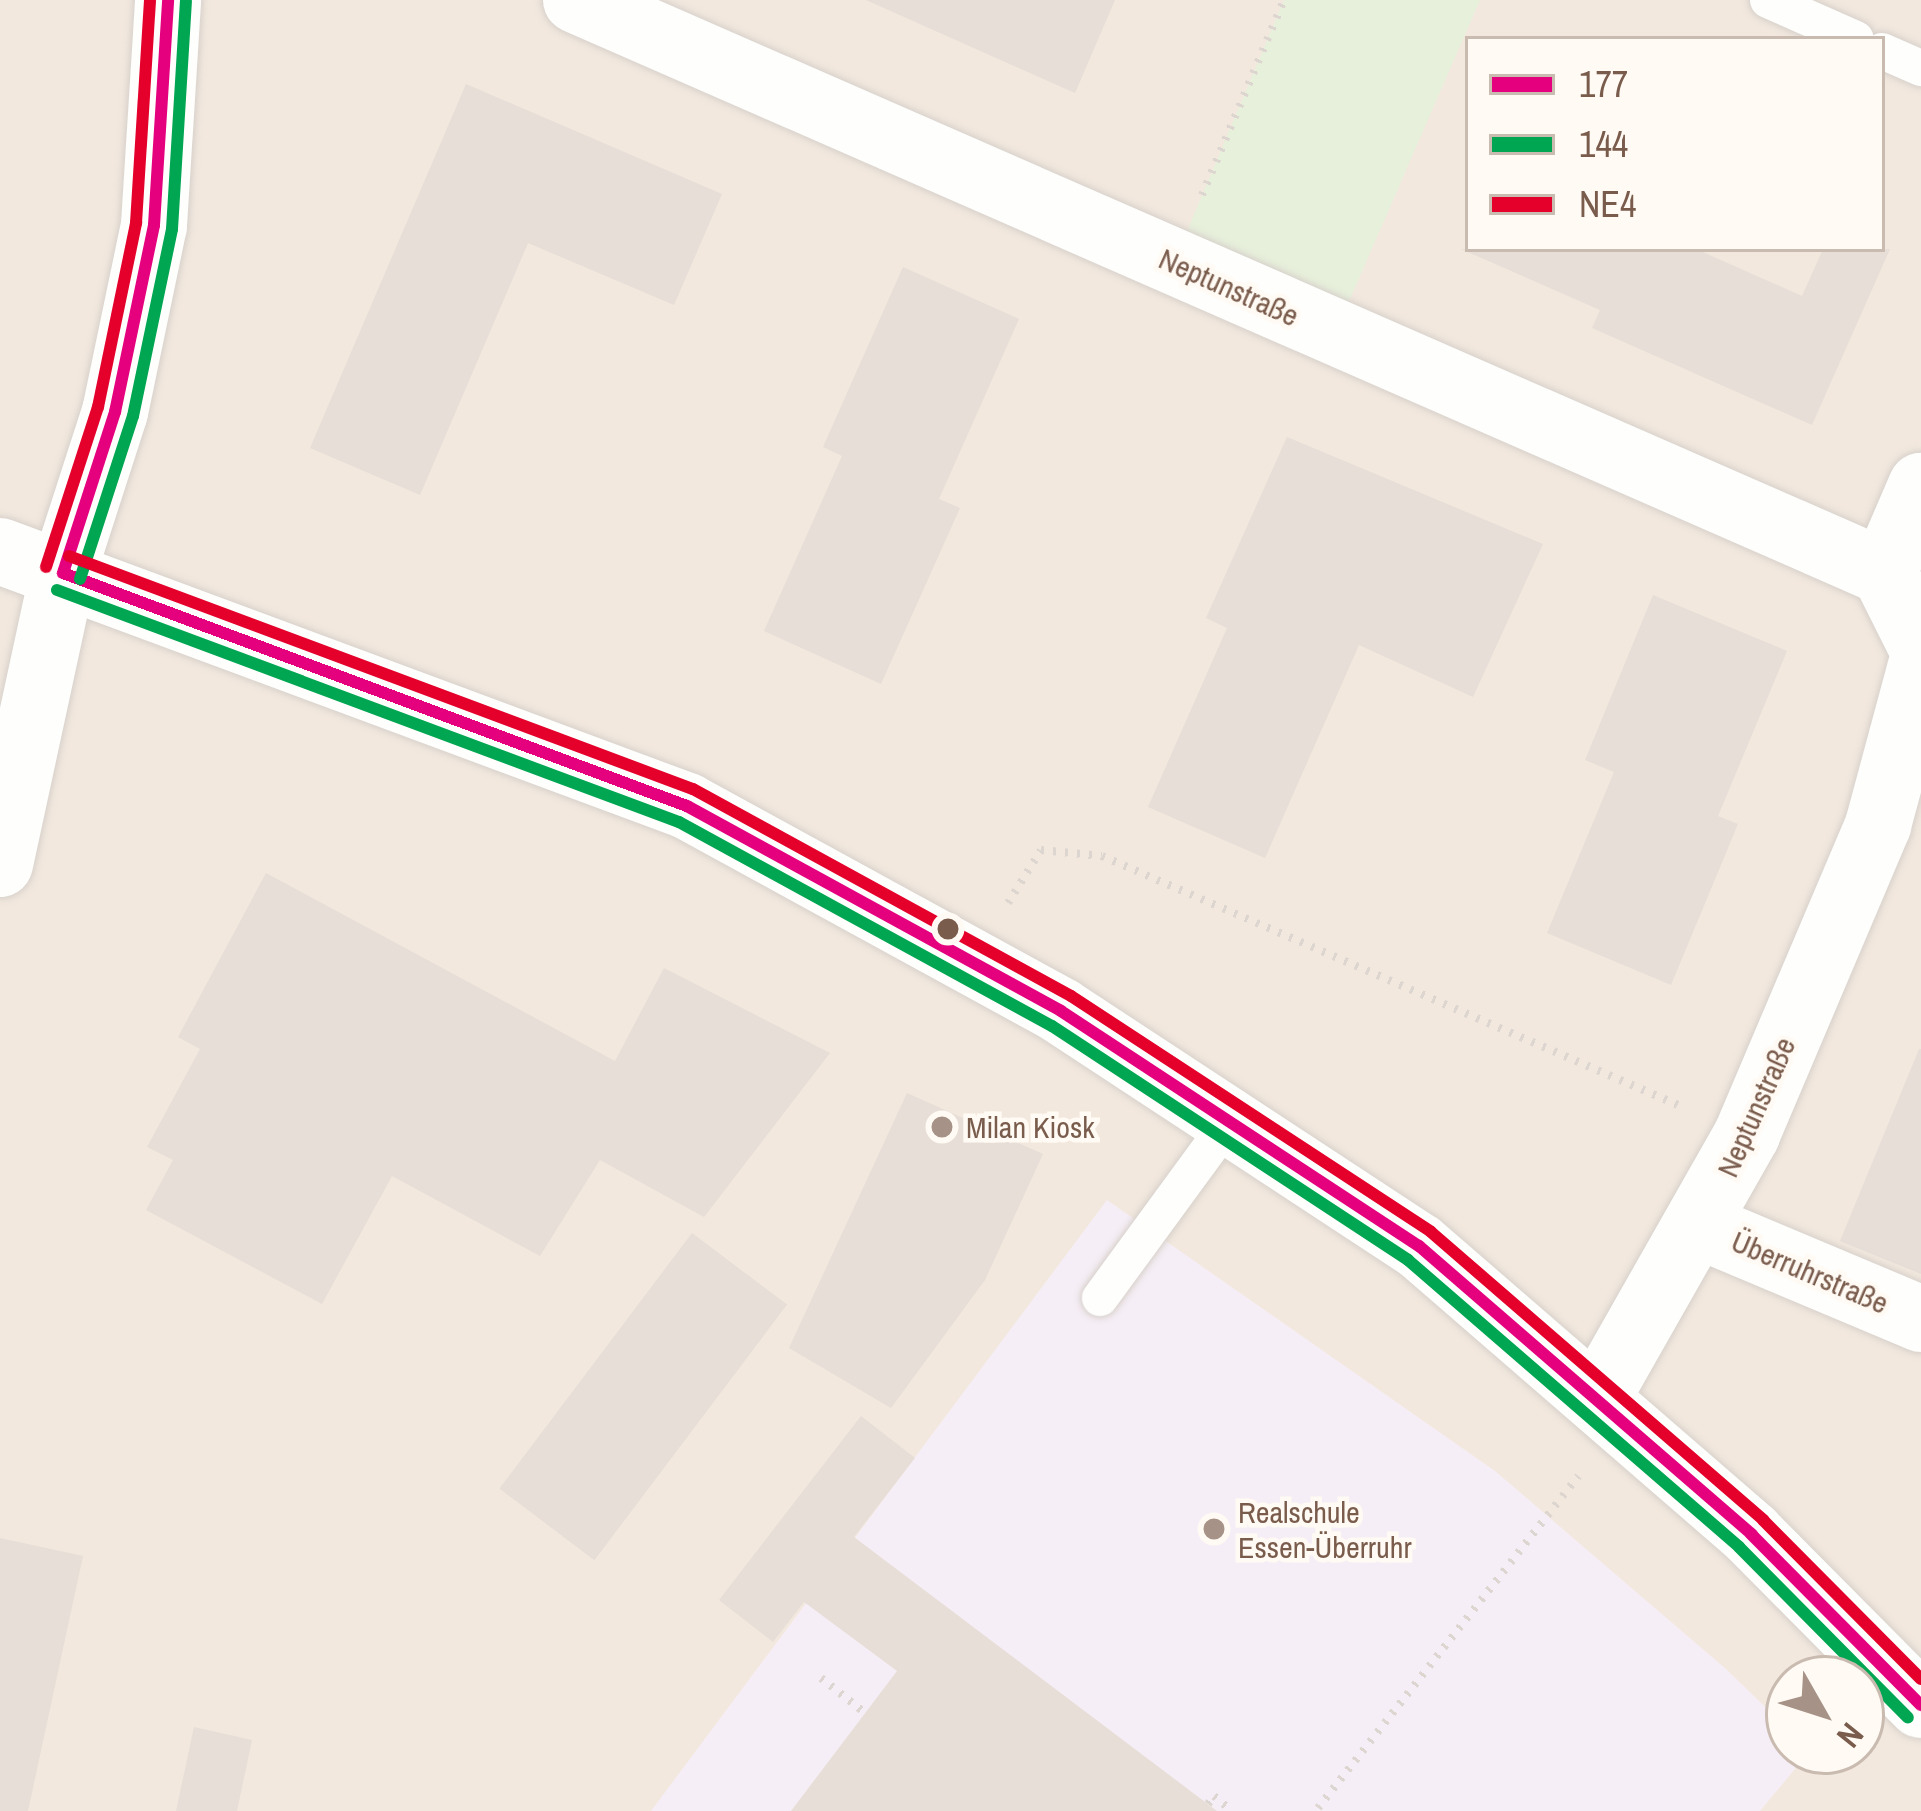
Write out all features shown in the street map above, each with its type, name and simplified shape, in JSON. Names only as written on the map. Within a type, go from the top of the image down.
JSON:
[{"type":"street","points":[[0,864],[63,573],[115,412],[154,225],[168,0]]},
{"type":"street","name":"Neptunstraße","points":[[576,0],[1884,572]]},
{"type":"street","points":[[1921,485],[1884,572],[1921,646]]},
{"type":"street","points":[[0,550],[687,806],[973,961],[1233,1117],[1419,1246],[1611,1407],[1921,1705]]},
{"type":"street","name":"Neptunstraße","points":[[1611,1407],[1747,1134],[1879,825],[1921,666]]},
{"type":"street","name":"Überruhrstraße","points":[[1700,1226],[1921,1319]]},
{"type":"lane","points":[[1768,0],[1849,36]]},
{"type":"lane","points":[[1885,52],[1921,68]]},
{"type":"lane","points":[[1100,1298],[1233,1117]]},
{"type":"path","points":[[1174,263],[1284,0]]},
{"type":"path","points":[[973,961],[1041,850],[1102,856],[1747,1134]]},
{"type":"path","points":[[1317,1810],[1611,1407]]},
{"type":"path","points":[[821,1678],[865,1713]]},
{"type":"path","points":[[1208,1804],[1214,1796],[1232,1811]]},
{"type":"shaded area","points":[[0,0],[1921,0],[1921,1811],[0,1811]]},
{"type":"shaded area","name":"Realschule Essen-Überruhr","points":[[1107,1200],[1495,1471],[1765,1707],[1765,1775],[1790,1775],[1760,1811],[651,1811]]},
{"type":"green space","points":[[1284,0],[1480,0],[1347,306],[1185,236]]},
{"type":"building","points":[[866,0],[1115,0],[1075,93]]},
{"type":"building","points":[[466,84],[722,194],[674,305],[528,243],[420,495],[310,448]]},
{"type":"building","points":[[1890,249],[1812,425],[1592,328],[1600,310],[1468,252],[1703,252],[1802,296],[1822,252]]},
{"type":"building","points":[[903,267],[1019,319],[939,499],[960,508],[881,684],[764,631],[842,456],[823,447]]},
{"type":"building","points":[[1287,437],[1543,544],[1473,697],[1359,645],[1265,858],[1148,807],[1227,628],[1206,618]]},
{"type":"building","points":[[1653,595],[1787,651],[1718,816],[1738,824],[1671,985],[1547,933],[1614,772],[1585,760]]},
{"type":"building","points":[[266,873],[615,1061],[664,968],[830,1053],[704,1217],[600,1160],[540,1256],[392,1176],[322,1304],[146,1210],[173,1160],[147,1147],[200,1049],[178,1037]]},
{"type":"building","points":[[1921,1049],[1921,1274],[1840,1241]]},
{"type":"building","points":[[907,1093],[1043,1154],[985,1280],[891,1408],[789,1348]]},
{"type":"building","points":[[692,1233],[787,1305],[594,1560],[499,1489]]},
{"type":"building","points":[[861,1416],[915,1458],[854,1537],[1217,1811],[791,1811],[897,1671],[804,1602],[773,1642],[719,1600]]},
{"type":"building","points":[[0,1538],[83,1556],[28,1811],[0,1811]]},
{"type":"building","points":[[194,1727],[252,1740],[237,1811],[176,1811]]},
{"type":"transit line","name":"NE4","points":[[46,567],[98,407],[136,223],[150,0]]},
{"type":"transit line","name":"177","points":[[63,573],[115,412],[154,225],[168,0]]},
{"type":"transit line","name":"144","points":[[80,579],[133,416],[172,229],[186,1]]},
{"type":"transit line","name":"NE4","points":[[69,556],[693,789],[1071,996],[1431,1232],[1763,1520],[1921,1679]]},
{"type":"transit line","name":"177","points":[[63,573],[687,806],[1061,1011],[1419,1246],[1751,1534],[1921,1705]]},
{"type":"transit line","name":"144","points":[[57,590],[679,822],[1052,1026],[1408,1260],[1739,1547],[1908,1718]]},
{"type":"place","name":"Milan Kiosk","points":[[942,1127]]},
{"type":"place","name":"Realschule Essen-Überruhr","points":[[1214,1529]]}]
